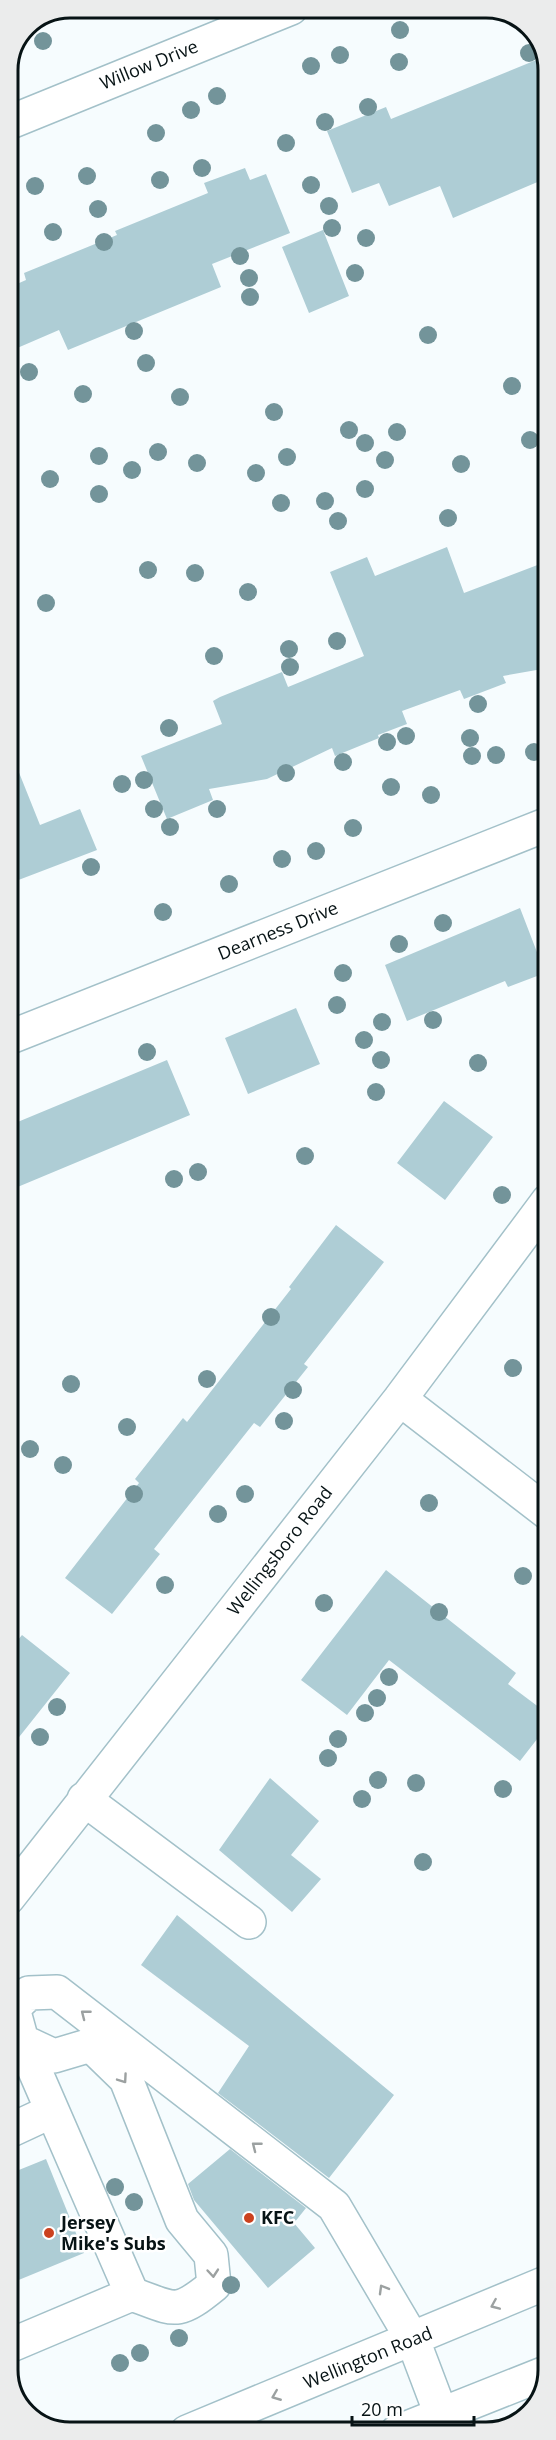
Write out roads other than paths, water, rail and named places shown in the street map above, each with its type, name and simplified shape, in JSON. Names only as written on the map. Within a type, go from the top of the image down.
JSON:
[{"type":"street","name":"Willow Drive","points":[[18,119],[266,18]]},
{"type":"street","name":"Dearness Drive","points":[[18,1034],[538,828]]},
{"type":"street","name":"Wellingsboro Road","points":[[18,1885],[400,1399],[538,1215]]},
{"type":"street","points":[[400,1399],[538,1506]]},
{"type":"street","points":[[84,1799],[249,1922]]},
{"type":"street","points":[[18,2003],[29,1993],[57,1992],[334,2206],[412,2340],[441,2414]]},
{"type":"street","points":[[18,2026],[22,2041],[132,2294]]},
{"type":"street","points":[[18,2342],[132,2294],[172,2308],[190,2304],[214,2285],[211,2255],[182,2220],[126,2079],[91,2045],[54,2056],[22,2041]]},
{"type":"street","points":[[18,2126],[52,2111]]},
{"type":"street","name":"Wellington Road","points":[[211,2422],[538,2286]]},
{"type":"street","points":[[421,2422],[537,2376]]},
{"type":"place","name":"KFC","points":[[249,2218]]},
{"type":"place","name":"Jersey Mike's Subs","points":[[49,2233]]}]
